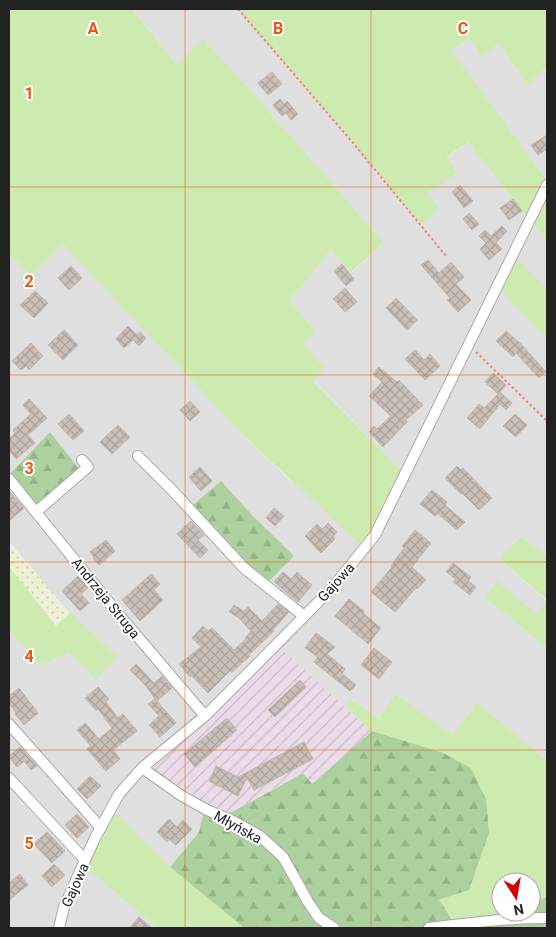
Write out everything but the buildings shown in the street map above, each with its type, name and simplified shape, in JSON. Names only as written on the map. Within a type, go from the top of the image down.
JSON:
[{"type":"street","name":"Gajowa","points":[[60,928],[64,907],[119,794],[142,768],[205,716],[333,587],[375,535],[547,185]]},
{"type":"street","points":[[138,456],[244,568],[304,616]]},
{"type":"street","points":[[36,512],[88,467],[82,460]]},
{"type":"street","name":"Andrzeja Struga","points":[[9,479],[205,716]]},
{"type":"street","points":[[9,724],[101,828]]},
{"type":"street","name":"Młyńska","points":[[142,768],[182,796],[260,836],[283,857],[318,918],[334,928]]},
{"type":"street","points":[[9,778],[86,860]]},
{"type":"street","points":[[429,928],[480,922],[547,918]]},
{"type":"path","points":[[238,9],[347,135],[446,256]]},
{"type":"path","points":[[469,345],[547,421]]},
{"type":"shaded area","points":[[132,9],[238,9],[421,225],[427,193],[447,158],[468,142],[547,240],[547,556],[521,536],[499,559],[547,601],[536,614],[485,598],[547,648],[547,760],[477,703],[453,736],[395,694],[379,718],[352,699],[345,707],[276,645],[175,795],[203,815],[199,832],[170,867],[111,810],[83,865],[157,928],[9,928],[9,254],[31,277],[63,243],[246,438],[291,481],[405,474],[313,380],[302,344],[315,331],[290,300],[331,250],[352,272],[384,243],[203,39],[177,65]],"holes":[[[515,251],[520,255],[495,305],[488,306]]]},
{"type":"shaded area","points":[[469,38],[499,43],[528,85],[547,67],[547,180],[450,50]]},
{"type":"shaded area","points":[[276,644],[372,731],[312,784],[302,773],[232,812],[203,815],[142,768]]},
{"type":"green space","points":[[9,9],[132,9],[177,65],[203,39],[384,243],[351,272],[331,250],[290,300],[315,331],[303,344],[324,368],[313,381],[405,474],[364,548],[246,438],[63,244],[31,277],[9,254]]},
{"type":"green space","points":[[238,9],[547,9],[547,67],[528,85],[499,43],[482,56],[469,38],[451,50],[547,180],[547,240],[468,142],[447,157],[457,173],[427,193],[439,209],[421,225]]},
{"type":"green space","points":[[517,259],[547,290],[547,339],[502,291]]},
{"type":"green space","points":[[50,432],[79,469],[37,506],[10,474]]},
{"type":"green space","points":[[221,481],[252,515],[294,556],[267,583],[245,565],[193,505]]},
{"type":"green space","points":[[521,536],[547,556],[547,600],[499,559]]},
{"type":"green space","points":[[9,541],[70,613],[56,626],[9,567]]},
{"type":"green space","points":[[9,567],[56,626],[70,613],[117,656],[96,680],[69,652],[41,665],[9,630]]},
{"type":"green space","points":[[497,581],[536,614],[547,600],[547,648],[485,598]]},
{"type":"green space","points":[[395,694],[453,735],[477,703],[547,760],[547,897],[541,899],[541,872],[491,872],[491,915],[455,922],[439,900],[469,890],[489,833],[441,752],[372,731],[345,707],[351,699],[379,718]]},
{"type":"green space","points":[[372,731],[441,752],[471,768],[486,799],[489,833],[469,890],[439,900],[454,922],[491,915],[491,922],[541,922],[541,899],[547,897],[547,928],[244,928],[170,867],[199,832],[203,815],[232,812],[303,773],[312,784]]},
{"type":"green space","points":[[111,809],[170,867],[244,928],[157,928],[83,865]]}]
